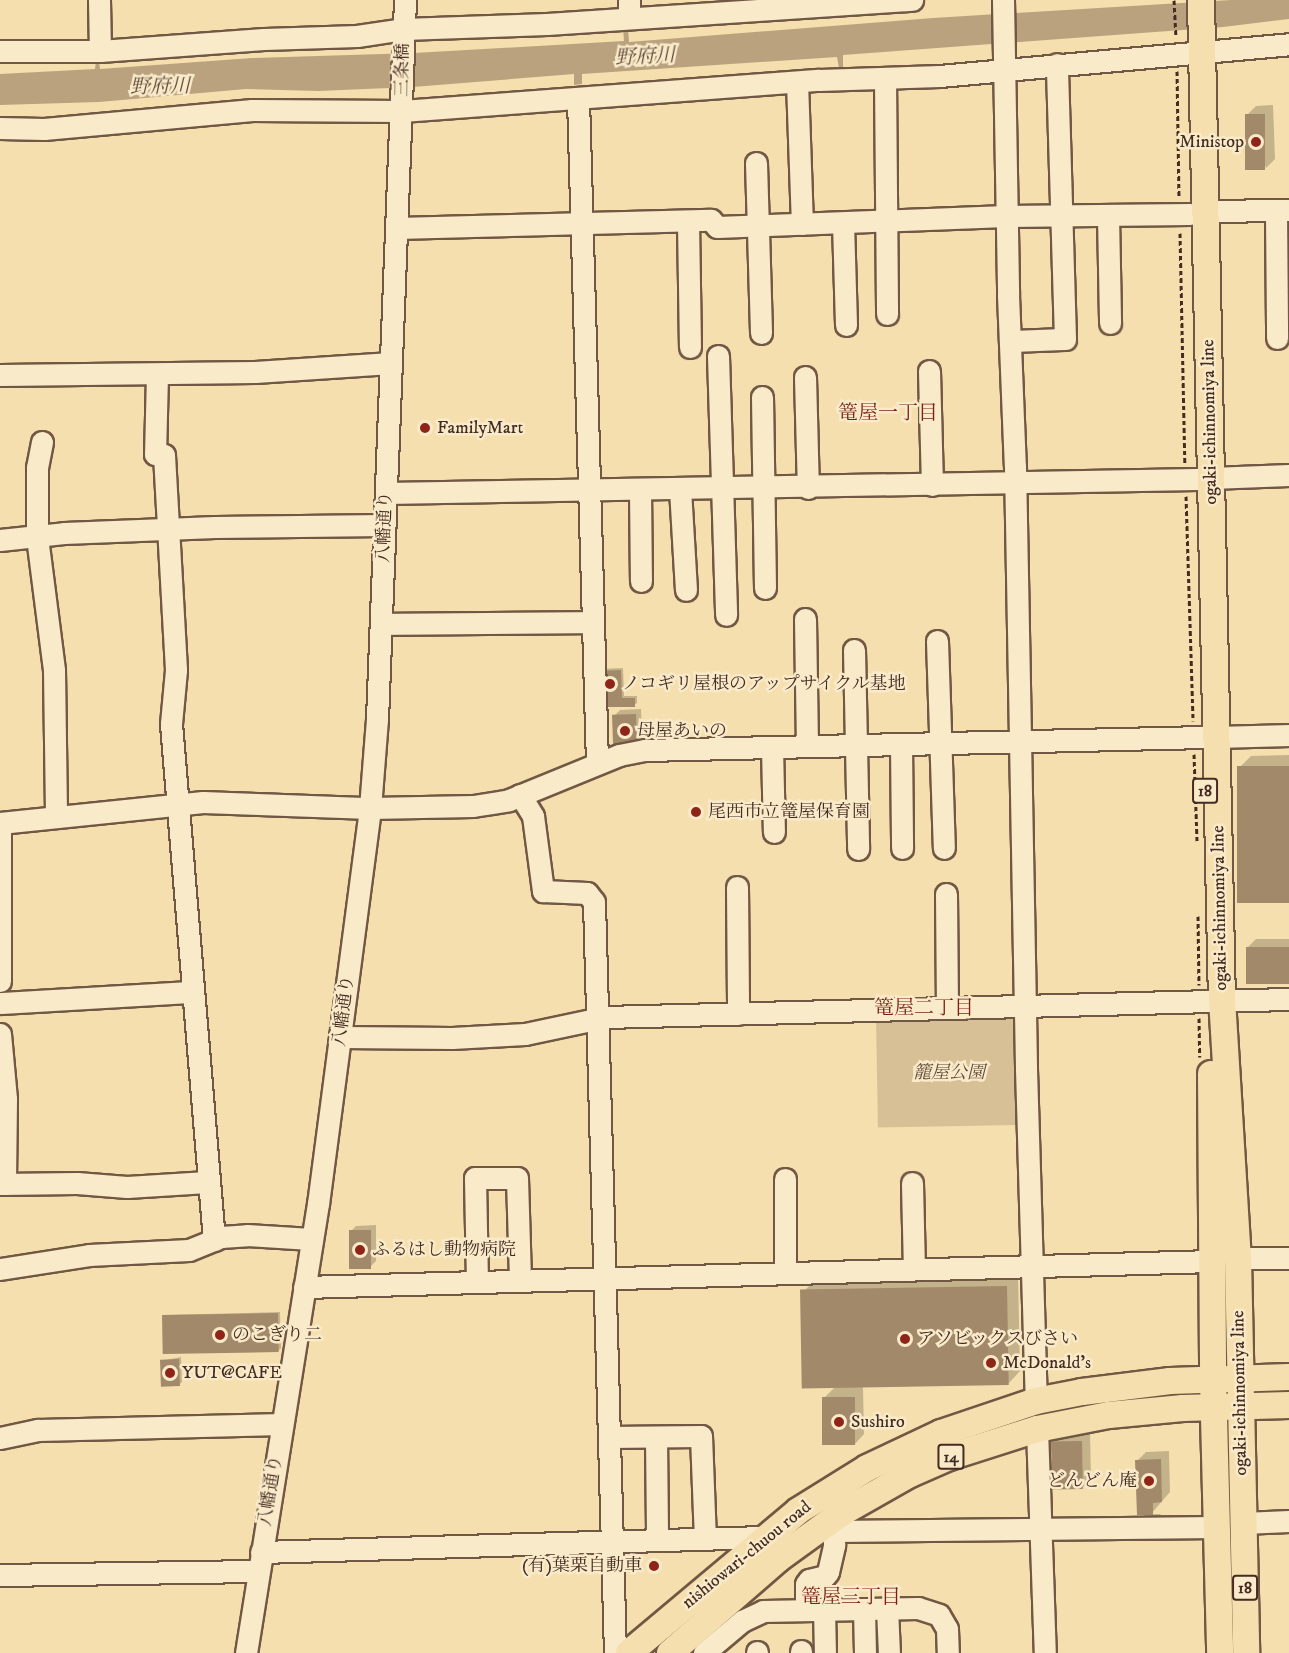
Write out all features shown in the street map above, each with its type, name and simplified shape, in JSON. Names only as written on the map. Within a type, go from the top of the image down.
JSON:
[{"type":"main road","name":"18","points":[[1185,0],[1185,53]]},
{"type":"main road","name":"18","points":[[1185,53],[1201,0]]},
{"type":"main road","name":"ogaki-ichinnomiya line","points":[[1185,53],[1192,213],[1211,1000],[1213,1408],[1220,1653]]},
{"type":"main road","name":"ogaki-ichinnomiya line","points":[[1211,1000],[1238,1258],[1239,1407],[1246,1653]]},
{"type":"main road","name":"nishiowari-chuou road","points":[[629,1653],[764,1537],[833,1488],[902,1450],[982,1418],[1036,1401],[1129,1385],[1289,1377]]},
{"type":"main road","name":"nishiowari-chuou road","points":[[670,1653],[778,1559],[831,1527],[875,1492],[950,1457],[1037,1428],[1154,1410],[1289,1405]]},
{"type":"street","points":[[99,0],[100,51]]},
{"type":"street","name":"三条橋","points":[[397,228],[405,0]]},
{"type":"street","points":[[0,51],[100,51],[264,39],[357,36],[404,29],[629,9],[912,0]]},
{"type":"street","points":[[1003,0],[1006,216],[1015,483],[1036,1401]]},
{"type":"street","points":[[0,128],[44,129],[252,110],[402,111],[797,82],[885,78],[1289,44]]},
{"type":"street","points":[[1010,341],[1065,339],[1057,64]]},
{"type":"street","points":[[885,78],[887,314]]},
{"type":"street","points":[[797,82],[802,224]]},
{"type":"street","points":[[578,99],[597,764]]},
{"type":"street","points":[[756,163],[761,333]]},
{"type":"street","points":[[397,228],[711,220],[717,227],[1006,216],[1282,211],[1277,338]]},
{"type":"street","points":[[1108,215],[1110,323]]},
{"type":"street","points":[[688,221],[690,347]]},
{"type":"street","points":[[843,223],[846,325]]},
{"type":"street","name":"八幡通り","points":[[246,1653],[341,1037],[370,808],[381,624],[397,228]]},
{"type":"street","points":[[718,356],[726,615]]},
{"type":"street","points":[[0,375],[255,372],[391,363]]},
{"type":"street","points":[[929,371],[932,485]]},
{"type":"street","points":[[157,374],[155,454],[164,454],[176,670],[171,724],[207,1182],[214,1240]]},
{"type":"street","points":[[806,377],[808,488]]},
{"type":"street","points":[[762,397],[765,588]]},
{"type":"street","points":[[42,442],[37,468],[37,537],[54,670],[56,817]]},
{"type":"street","points":[[386,493],[808,488],[1289,476]]},
{"type":"street","points":[[680,489],[686,590]]},
{"type":"street","points":[[640,490],[641,581]]},
{"type":"street","points":[[0,540],[63,532],[384,525]]},
{"type":"street","points":[[805,619],[807,746]]},
{"type":"street","points":[[381,624],[593,622]]},
{"type":"street","points":[[937,641],[944,848]]},
{"type":"street","points":[[854,650],[858,849]]},
{"type":"street","points":[[0,981],[0,823],[203,802],[370,808],[473,806],[520,795],[597,764],[645,750],[1289,735]]},
{"type":"street","points":[[901,744],[902,848]]},
{"type":"street","points":[[772,747],[774,832]]},
{"type":"street","points":[[520,795],[533,816],[543,891],[587,893],[594,902],[615,1653]]},
{"type":"street","points":[[738,887],[738,1014]]},
{"type":"street","points":[[946,894],[947,1008]]},
{"type":"street","points":[[0,1003],[192,992]]},
{"type":"street","points":[[341,1037],[453,1038],[525,1034],[597,1019],[1289,999]]},
{"type":"street","points":[[0,1034],[6,1099],[2,1184],[77,1183],[127,1187],[207,1182]]},
{"type":"street","points":[[477,1282],[475,1178],[517,1178],[520,1280]]},
{"type":"street","points":[[785,1179],[785,1273]]},
{"type":"street","points":[[912,1183],[914,1269]]},
{"type":"street","points":[[0,1269],[89,1255],[189,1250],[214,1240],[247,1235],[311,1239]]},
{"type":"street","points":[[1238,1258],[1289,1258]]},
{"type":"street","points":[[304,1287],[1211,1261]]},
{"type":"street","points":[[0,1438],[38,1430],[282,1424]]},
{"type":"street","points":[[1037,1428],[1045,1653]]},
{"type":"street","points":[[609,1437],[701,1436],[705,1539]]},
{"type":"street","points":[[656,1437],[657,1540]]},
{"type":"street","points":[[1243,1523],[1289,1521]]},
{"type":"street","points":[[825,1653],[806,1584],[809,1580],[828,1572],[834,1545],[831,1527],[1041,1530],[1217,1527]]},
{"type":"street","points":[[0,1575],[612,1542],[764,1537]]},
{"type":"street","points":[[704,1653],[753,1614],[887,1608],[918,1608],[939,1615],[946,1629],[948,1653]]},
{"type":"street","points":[[887,1608],[889,1653]]},
{"type":"street","points":[[864,1609],[865,1653]]},
{"type":"path","points":[[1174,0],[1185,53],[1192,213],[1205,737],[1197,853]]},
{"type":"path","points":[[1198,910],[1211,1000],[1201,1067]]},
{"type":"green space","name":"籠屋公園","points":[[1020,1016],[1022,1125],[878,1127],[876,1019]]},
{"type":"water","name":"野府川","points":[[1231,0],[1289,0],[1289,19],[1223,27],[843,55],[843,68],[839,68],[837,57],[582,74],[582,84],[574,85],[574,74],[413,87],[318,91],[246,89],[99,102],[0,105],[0,74],[95,69],[96,61],[99,61],[100,69],[252,58],[414,53],[624,41],[623,28],[628,28],[629,42],[933,18]]},
{"type":"building","name":"Ministop","points":[[1245,114],[1265,114],[1265,170],[1245,170]]},
{"type":"building","name":"ノコギリ屋根のアップサイクル基地","points":[[621,670],[622,698],[635,698],[635,707],[598,707],[597,671]]},
{"type":"building","name":"母屋あいの","points":[[636,714],[637,747],[613,748],[612,715]]},
{"type":"building","points":[[1237,766],[1289,766],[1289,903],[1237,903]]},
{"type":"building","points":[[1246,947],[1289,947],[1289,984],[1246,984]]},
{"type":"building","name":"ふるはし動物病院","points":[[349,1230],[371,1230],[371,1269],[349,1269]]},
{"type":"building","name":"アソビックスびさい","points":[[1007,1286],[1009,1385],[802,1389],[800,1290]]},
{"type":"building","name":"のこぎり二","points":[[278,1313],[279,1352],[163,1354],[162,1315]]},
{"type":"building","name":"YUT@CAFE","points":[[179,1359],[180,1386],[161,1387],[160,1360]]},
{"type":"building","name":"Sushiro","points":[[822,1397],[855,1397],[855,1445],[822,1445]]},
{"type":"building","points":[[1082,1441],[1083,1489],[1052,1490],[1051,1442]]},
{"type":"building","name":"どんどん庵","points":[[1161,1459],[1162,1502],[1153,1503],[1153,1515],[1137,1515],[1135,1460]]},
{"type":"place","name":"Ministop","points":[[1256,142]]},
{"type":"place","name":"FamilyMart","points":[[425,428]]},
{"type":"place","name":"ノコギリ屋根のアップサイクル基地","points":[[610,684]]},
{"type":"place","name":"母屋あいの","points":[[625,731]]},
{"type":"place","name":"尾西市立篭屋保育園","points":[[696,812]]},
{"type":"place","name":"ふるはし動物病院","points":[[360,1250]]},
{"type":"place","name":"のこぎり二","points":[[220,1335]]},
{"type":"place","name":"アソビックスびさい","points":[[905,1339]]},
{"type":"place","name":"McDonald's","points":[[991,1363]]},
{"type":"place","name":"YUT@CAFE","points":[[170,1373]]},
{"type":"place","name":"Sushiro","points":[[839,1422]]},
{"type":"place","name":"どんどん庵","points":[[1149,1481]]},
{"type":"place","name":"(有)葉栗自動車","points":[[654,1566]]},
{"type":"district","name":"篭屋一丁目","points":[[888,413]]},
{"type":"district","name":"篭屋二丁目","points":[[924,1008]]},
{"type":"district","name":"篭屋三丁目","points":[[851,1597]]}]
